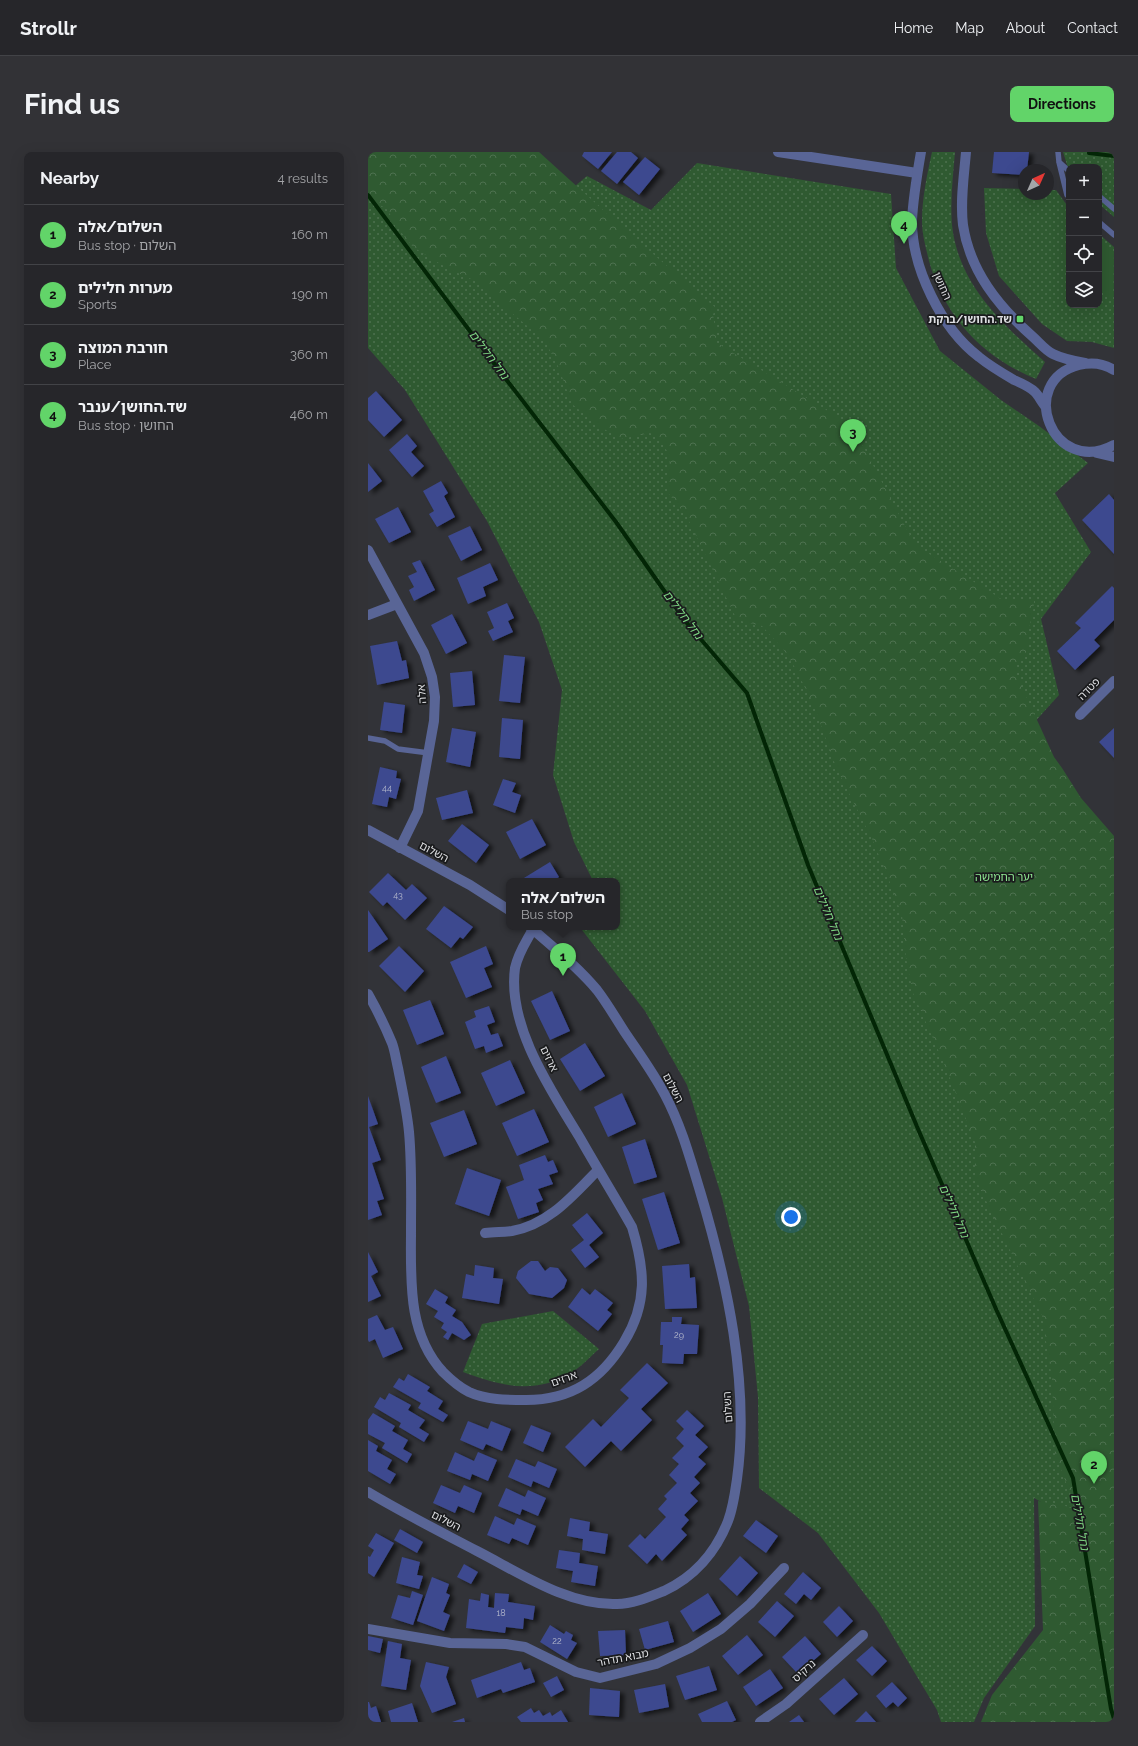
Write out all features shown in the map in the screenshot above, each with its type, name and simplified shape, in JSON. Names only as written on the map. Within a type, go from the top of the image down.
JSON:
[{"type":"street","points":[[778,152],[823,155],[917,173]]},
{"type":"street","name":"החושן","points":[[922,152],[914,193],[912,223],[916,251],[926,285],[941,314],[960,339],[977,356],[994,368],[1035,392],[1046,407]]},
{"type":"street","points":[[966,152],[963,189],[963,224],[968,249],[981,278],[1002,307],[1051,353],[1063,359],[1085,363],[1098,363],[1114,370]]},
{"type":"street","points":[[1085,363],[1072,366],[1062,373],[1053,383],[1047,395],[1046,407],[1048,422],[1055,434],[1065,445],[1078,451],[1109,454],[1114,457]]},
{"type":"street","points":[[1093,452],[1106,450],[1114,445]]},
{"type":"street","name":"אלה","points":[[368,550],[424,653],[432,677],[435,697],[434,721],[418,811],[400,848]]},
{"type":"street","points":[[368,615],[397,604]]},
{"type":"street","name":"פטדה","points":[[1080,715],[1114,681]]},
{"type":"street","name":"השלום","points":[[368,830],[470,885],[506,908]]},
{"type":"street","name":"ארזים","points":[[368,994],[392,1044],[402,1087],[409,1130],[411,1172],[411,1287],[414,1315],[422,1340],[433,1361],[450,1379],[468,1392],[486,1397],[509,1400],[538,1400],[562,1394],[585,1385],[604,1371],[630,1333],[639,1308],[643,1283],[640,1254],[632,1227],[539,1068],[520,1020],[514,984],[520,952],[530,930]]},
{"type":"street","name":"השלום","points":[[368,1492],[395,1508],[560,1593],[594,1603],[619,1604],[647,1598],[674,1586],[698,1568],[716,1546],[728,1520],[735,1492],[740,1459],[741,1420],[737,1366],[730,1316],[719,1263],[685,1140],[665,1095],[645,1061],[597,990],[558,951],[533,930]]},
{"type":"street","points":[[485,1233],[513,1231],[534,1225],[558,1210],[598,1170]]},
{"type":"street","name":"מבוא תדהר","points":[[368,1629],[450,1643],[506,1644],[524,1647],[576,1672],[600,1678],[656,1664],[690,1648],[721,1630],[750,1604],[784,1568]]},
{"type":"street","name":"נרקיס","points":[[760,1722],[786,1704],[863,1635]]},
{"type":"lane","points":[[1058,152],[1066,191]]},
{"type":"lane","points":[[1059,162],[1066,168]]},
{"type":"lane","points":[[1102,199],[1114,209]]},
{"type":"lane","points":[[1102,225],[1114,235]]},
{"type":"lane","points":[[368,738],[384,740],[398,749],[429,753]]},
{"type":"green space","name":"יער החמישה","points":[[368,152],[539,152],[624,229],[717,309],[713,314],[717,343],[828,411],[855,431],[915,545],[1003,600],[1034,601],[1027,643],[1028,649],[1023,658],[1015,663],[1015,672],[1054,757],[1081,798],[1114,836],[1114,1722],[981,1722],[992,1695],[1043,1630],[1038,1501],[1076,1508],[1055,1454],[1052,1379],[1042,1316],[975,1178],[975,1142],[946,1068],[913,993],[906,958],[902,915],[873,841],[836,767],[813,703],[784,650],[762,626],[737,620],[687,517],[669,494],[668,480],[670,456],[659,438],[650,433],[621,439],[599,426],[572,404],[558,366],[545,341],[499,302],[480,283],[447,268],[413,247],[401,232],[386,208],[368,200]]},
{"type":"green space","points":[[932,152],[955,152],[951,207],[952,225],[956,246],[963,266],[973,285],[985,302],[1014,333],[1045,362],[1036,379],[999,359],[968,333],[945,300],[936,281],[925,246],[922,222],[924,195]]},
{"type":"green space","points":[[1063,152],[1114,152],[1114,217],[1102,207],[1102,164],[1067,164]]},
{"type":"green space","points":[[697,163],[891,194],[896,268],[940,351],[1001,400],[1039,426],[1088,463],[1055,493],[1091,552],[1041,619],[1059,695],[1021,737],[914,551],[707,339],[569,191],[587,176],[651,210]]},
{"type":"green space","points":[[368,182],[666,428],[773,619],[896,866],[1050,1335],[1084,1526],[1034,1498],[1035,1626],[984,1698],[974,1722],[941,1722],[937,1710],[879,1613],[818,1533],[759,1488],[758,1397],[749,1306],[722,1198],[687,1085],[645,1011],[582,930],[620,930],[620,878],[592,878],[574,842],[553,775],[562,690],[539,622],[487,521],[405,390],[368,348]]},
{"type":"green space","points":[[984,188],[1018,189],[1018,200],[1054,200],[1054,190],[1056,190],[1066,204],[1066,308],[1102,308],[1102,237],[1114,247],[1114,348],[1092,342],[1067,341],[1042,324],[999,276],[986,233]]},
{"type":"green space","points":[[1102,243],[1114,253],[1113,298],[1102,289]]},
{"type":"green space","points":[[1066,249],[1066,261],[1060,256]]},
{"type":"green space","points":[[553,1311],[599,1349],[575,1371],[557,1380],[531,1386],[504,1384],[463,1372],[482,1324]]},
{"type":"building","points":[[584,152],[612,152],[598,169],[582,156]]},
{"type":"building","points":[[617,152],[631,152],[638,158],[617,184],[601,171]]},
{"type":"building","points":[[994,152],[1029,152],[1028,164],[1018,164],[1018,175],[992,173]]},
{"type":"building","points":[[645,157],[660,169],[639,195],[623,182]]},
{"type":"building","points":[[376,391],[402,420],[384,437],[368,420],[368,398]]},
{"type":"building","points":[[407,434],[417,446],[411,452],[424,466],[412,477],[389,450]]},
{"type":"building","points":[[368,463],[382,481],[368,492]]},
{"type":"building","points":[[441,481],[448,493],[444,496],[455,517],[437,527],[429,514],[434,511],[423,491]]},
{"type":"building","points":[[1109,494],[1114,500],[1114,554],[1082,520]]},
{"type":"building","points":[[398,507],[411,532],[389,543],[375,519]]},
{"type":"building","points":[[470,526],[482,550],[461,561],[448,536]]},
{"type":"building","points":[[420,560],[435,590],[414,601],[409,590],[414,587],[408,576],[417,572],[412,563]]},
{"type":"building","points":[[490,563],[498,580],[483,587],[486,596],[468,604],[457,578]]},
{"type":"building","points":[[1112,586],[1114,588],[1114,620],[1094,640],[1100,646],[1075,670],[1057,651],[1081,628],[1075,623]]},
{"type":"building","points":[[507,603],[514,618],[508,621],[513,632],[493,641],[488,631],[494,628],[487,612]]},
{"type":"building","points":[[452,614],[467,643],[446,654],[431,625]]},
{"type":"building","points":[[397,641],[402,661],[406,660],[409,678],[377,685],[370,646]]},
{"type":"building","points":[[504,655],[525,657],[520,703],[499,701]]},
{"type":"building","points":[[472,671],[475,705],[453,707],[450,673]]},
{"type":"building","points":[[384,702],[405,705],[402,733],[380,730]]},
{"type":"building","points":[[502,718],[523,720],[520,759],[499,757]]},
{"type":"building","points":[[452,728],[476,732],[470,767],[446,762]]},
{"type":"building","points":[[1114,728],[1114,758],[1099,742]]},
{"type":"building","points":[[380,767],[397,771],[396,778],[401,779],[396,799],[389,797],[387,807],[372,804]]},
{"type":"building","points":[[503,779],[516,783],[512,792],[521,795],[515,813],[493,805]]},
{"type":"building","points":[[467,790],[473,813],[442,820],[436,798]]},
{"type":"building","points":[[532,819],[546,845],[520,859],[506,832]]},
{"type":"building","points":[[462,824],[489,845],[476,863],[448,841]]},
{"type":"building","points":[[550,862],[559,877],[558,878],[524,878]]},
{"type":"building","points":[[388,873],[406,890],[412,884],[427,898],[405,920],[387,902],[383,906],[369,892]]},
{"type":"building","points":[[444,906],[473,927],[463,939],[460,937],[451,948],[426,929]]},
{"type":"building","points":[[368,910],[388,939],[369,952],[368,952]]},
{"type":"building","points":[[399,946],[424,971],[405,992],[379,966]]},
{"type":"building","points":[[486,946],[493,964],[484,968],[492,987],[466,998],[450,962]]},
{"type":"building","points":[[552,991],[570,1031],[550,1040],[531,1001]]},
{"type":"building","points":[[430,1000],[444,1034],[417,1045],[403,1010]]},
{"type":"building","points":[[489,1006],[495,1022],[487,1025],[491,1035],[498,1033],[503,1046],[486,1053],[484,1046],[475,1049],[465,1022],[476,1017],[474,1011]]},
{"type":"building","points":[[585,1043],[605,1076],[580,1091],[560,1059]]},
{"type":"building","points":[[446,1056],[461,1093],[436,1103],[421,1067]]},
{"type":"building","points":[[510,1060],[525,1093],[496,1106],[481,1073]]},
{"type":"building","points":[[622,1093],[636,1124],[608,1137],[594,1107]]},
{"type":"building","points":[[368,1096],[378,1124],[369,1127],[381,1160],[372,1163],[384,1199],[377,1201],[382,1215],[368,1220]]},
{"type":"building","points":[[534,1109],[549,1142],[517,1156],[502,1123]]},
{"type":"building","points":[[464,1110],[477,1144],[444,1157],[430,1123]]},
{"type":"building","points":[[645,1139],[657,1177],[634,1184],[622,1147]]},
{"type":"building","points":[[545,1155],[548,1162],[553,1160],[558,1172],[549,1175],[553,1184],[538,1189],[543,1200],[536,1203],[539,1212],[518,1219],[506,1187],[524,1180],[519,1165]]},
{"type":"building","points":[[467,1168],[501,1180],[489,1216],[455,1204]]},
{"type":"building","points":[[664,1192],[680,1243],[658,1250],[642,1199]]},
{"type":"building","points":[[587,1213],[603,1233],[589,1245],[599,1257],[585,1268],[571,1250],[584,1240],[572,1225]]},
{"type":"building","points":[[368,1252],[378,1272],[371,1276],[381,1296],[368,1302]]},
{"type":"building","points":[[531,1261],[538,1261],[545,1271],[550,1267],[558,1268],[567,1280],[564,1288],[552,1298],[529,1294],[516,1278],[518,1271]]},
{"type":"building","points":[[689,1264],[690,1278],[695,1277],[697,1308],[665,1309],[662,1266]]},
{"type":"building","points":[[475,1265],[494,1268],[493,1278],[503,1279],[499,1304],[462,1298],[466,1274],[474,1276]]},
{"type":"building","points":[[582,1288],[590,1295],[595,1289],[613,1303],[607,1310],[612,1314],[598,1331],[568,1307]]},
{"type":"building","points":[[435,1289],[448,1297],[445,1303],[456,1310],[452,1316],[462,1322],[471,1335],[464,1340],[452,1333],[448,1340],[443,1337],[447,1332],[441,1328],[444,1323],[434,1317],[438,1311],[426,1304]]},
{"type":"building","points":[[377,1315],[385,1330],[393,1327],[403,1349],[383,1358],[375,1339],[369,1342],[368,1340],[368,1319]]},
{"type":"building","points":[[672,1317],[682,1317],[681,1324],[699,1325],[697,1354],[684,1354],[683,1364],[662,1363],[663,1345],[660,1345],[661,1322],[672,1322]]},
{"type":"building","points":[[647,1363],[668,1383],[641,1409],[652,1420],[621,1451],[611,1441],[585,1467],[565,1447],[593,1419],[601,1427],[629,1398],[620,1390]]},
{"type":"building","points":[[408,1374],[430,1387],[427,1391],[443,1401],[438,1409],[448,1415],[443,1422],[418,1408],[421,1403],[393,1387],[399,1378],[404,1381]]},
{"type":"building","points":[[389,1393],[411,1405],[408,1410],[425,1420],[419,1428],[429,1434],[424,1442],[399,1427],[401,1423],[374,1407],[380,1397],[385,1400]]},
{"type":"building","points":[[687,1410],[704,1426],[695,1435],[708,1447],[698,1457],[706,1464],[694,1477],[700,1483],[690,1493],[698,1501],[684,1515],[689,1520],[681,1529],[687,1535],[662,1561],[656,1554],[647,1564],[628,1546],[640,1534],[645,1539],[666,1517],[658,1509],[667,1499],[664,1496],[677,1483],[669,1475],[679,1464],[672,1458],[684,1446],[676,1438],[684,1429],[676,1421]]},
{"type":"building","points":[[373,1413],[395,1426],[392,1431],[408,1440],[403,1449],[412,1454],[407,1463],[382,1448],[385,1443],[368,1434],[368,1420]]},
{"type":"building","points":[[468,1421],[488,1429],[491,1421],[511,1429],[502,1451],[486,1444],[483,1450],[460,1440]]},
{"type":"building","points":[[531,1425],[551,1433],[543,1452],[523,1443]]},
{"type":"building","points":[[368,1440],[378,1446],[376,1451],[392,1460],[387,1469],[396,1474],[390,1484],[368,1471]]},
{"type":"building","points":[[455,1452],[474,1461],[478,1452],[497,1460],[488,1481],[472,1474],[470,1480],[447,1471]]},
{"type":"building","points":[[516,1459],[535,1467],[538,1461],[557,1469],[549,1488],[533,1481],[531,1487],[508,1477]]},
{"type":"building","points":[[441,1485],[460,1493],[464,1485],[482,1493],[474,1513],[458,1506],[455,1513],[433,1503]]},
{"type":"building","points":[[506,1488],[525,1497],[528,1490],[546,1498],[538,1516],[522,1509],[520,1515],[498,1506]]},
{"type":"building","points":[[495,1516],[514,1525],[517,1518],[536,1526],[528,1545],[512,1538],[509,1544],[487,1535]]},
{"type":"building","points":[[570,1518],[590,1522],[589,1531],[608,1534],[605,1554],[582,1550],[583,1539],[567,1536]]},
{"type":"building","points":[[756,1520],[778,1536],[766,1553],[743,1536]]},
{"type":"building","points":[[400,1529],[423,1542],[417,1553],[394,1540]]},
{"type":"building","points":[[376,1533],[394,1543],[374,1577],[368,1573],[368,1556],[370,1557],[374,1550],[368,1546]]},
{"type":"building","points":[[559,1550],[580,1553],[579,1563],[598,1566],[595,1586],[571,1582],[573,1571],[556,1568]]},
{"type":"building","points":[[740,1556],[758,1573],[737,1596],[719,1579]]},
{"type":"building","points":[[402,1557],[420,1562],[417,1575],[423,1576],[419,1589],[396,1583]]},
{"type":"building","points":[[464,1564],[478,1572],[471,1584],[457,1577]]},
{"type":"building","points":[[803,1572],[821,1588],[811,1600],[804,1594],[796,1604],[784,1594]]},
{"type":"building","points":[[432,1577],[449,1584],[446,1593],[450,1595],[443,1612],[450,1615],[444,1631],[417,1621]]},
{"type":"building","points":[[412,1591],[423,1595],[413,1625],[391,1618],[398,1595],[410,1598]]},
{"type":"building","points":[[481,1593],[489,1595],[488,1607],[494,1608],[495,1593],[509,1594],[508,1602],[535,1606],[533,1620],[524,1618],[523,1629],[506,1627],[505,1633],[466,1628],[469,1599],[480,1601]]},
{"type":"building","points":[[708,1593],[721,1614],[693,1632],[680,1611]]},
{"type":"building","points":[[777,1601],[794,1616],[775,1637],[758,1622]]},
{"type":"building","points":[[839,1606],[853,1621],[837,1637],[823,1622]]},
{"type":"building","points":[[668,1621],[674,1642],[645,1650],[639,1629]]},
{"type":"building","points":[[550,1625],[564,1634],[566,1631],[573,1635],[571,1640],[577,1643],[567,1659],[540,1642]]},
{"type":"building","points":[[625,1630],[626,1655],[600,1656],[598,1631]]},
{"type":"building","points":[[747,1635],[763,1655],[738,1675],[722,1656]]},
{"type":"building","points":[[368,1636],[383,1639],[380,1653],[368,1650]]},
{"type":"building","points":[[805,1636],[821,1654],[798,1674],[782,1657]]},
{"type":"building","points":[[388,1641],[402,1644],[400,1658],[411,1660],[406,1690],[381,1686]]},
{"type":"building","points":[[872,1646],[887,1661],[872,1676],[856,1660]]},
{"type":"building","points":[[426,1662],[449,1667],[446,1677],[456,1704],[432,1713],[420,1686]]},
{"type":"building","points":[[521,1662],[524,1670],[530,1668],[535,1682],[503,1693],[501,1689],[477,1698],[471,1680]]},
{"type":"building","points":[[709,1666],[717,1690],[685,1700],[676,1676]]},
{"type":"building","points":[[770,1669],[783,1688],[756,1706],[743,1687]]},
{"type":"building","points":[[557,1676],[564,1690],[551,1697],[543,1683]]},
{"type":"building","points":[[844,1678],[858,1694],[834,1715],[819,1699]]},
{"type":"building","points":[[892,1682],[907,1698],[898,1707],[893,1702],[886,1708],[876,1696]]},
{"type":"building","points":[[665,1684],[669,1707],[639,1713],[634,1690]]},
{"type":"building","points":[[590,1688],[620,1691],[619,1717],[589,1715]]},
{"type":"building","points":[[727,1701],[736,1720],[732,1722],[702,1722],[698,1714]]},
{"type":"building","points":[[368,1702],[371,1708],[376,1706],[381,1722],[368,1722]]},
{"type":"building","points":[[412,1703],[418,1722],[391,1722],[388,1711]]},
{"type":"building","points":[[531,1708],[534,1713],[539,1710],[543,1716],[550,1712],[552,1716],[561,1710],[568,1722],[521,1722],[517,1717]]},
{"type":"building","points":[[866,1711],[876,1722],[855,1722]]},
{"type":"building","points":[[799,1715],[804,1722],[789,1722]]},
{"type":"building","points":[[464,1718],[465,1722],[452,1722]]},
{"type":"waterway","points":[[1089,153],[1114,156]]},
{"type":"waterway","name":"נחל חלילים","points":[[368,195],[502,374],[616,522],[686,622],[747,693],[808,865],[918,1129],[996,1309],[1073,1478],[1111,1709],[1114,1719]]},
{"type":"place","name":"שד.החושן/ענבר","points":[[904,244]]},
{"type":"place","name":"שד.החושן/ברקת","points":[[1020,319]]},
{"type":"place","name":"חורבת המוצה","points":[[853,452]]},
{"type":"place","name":"השלום/אלה","points":[[563,976]]},
{"type":"place","name":"מערות חלילים","points":[[1094,1484]]}]
